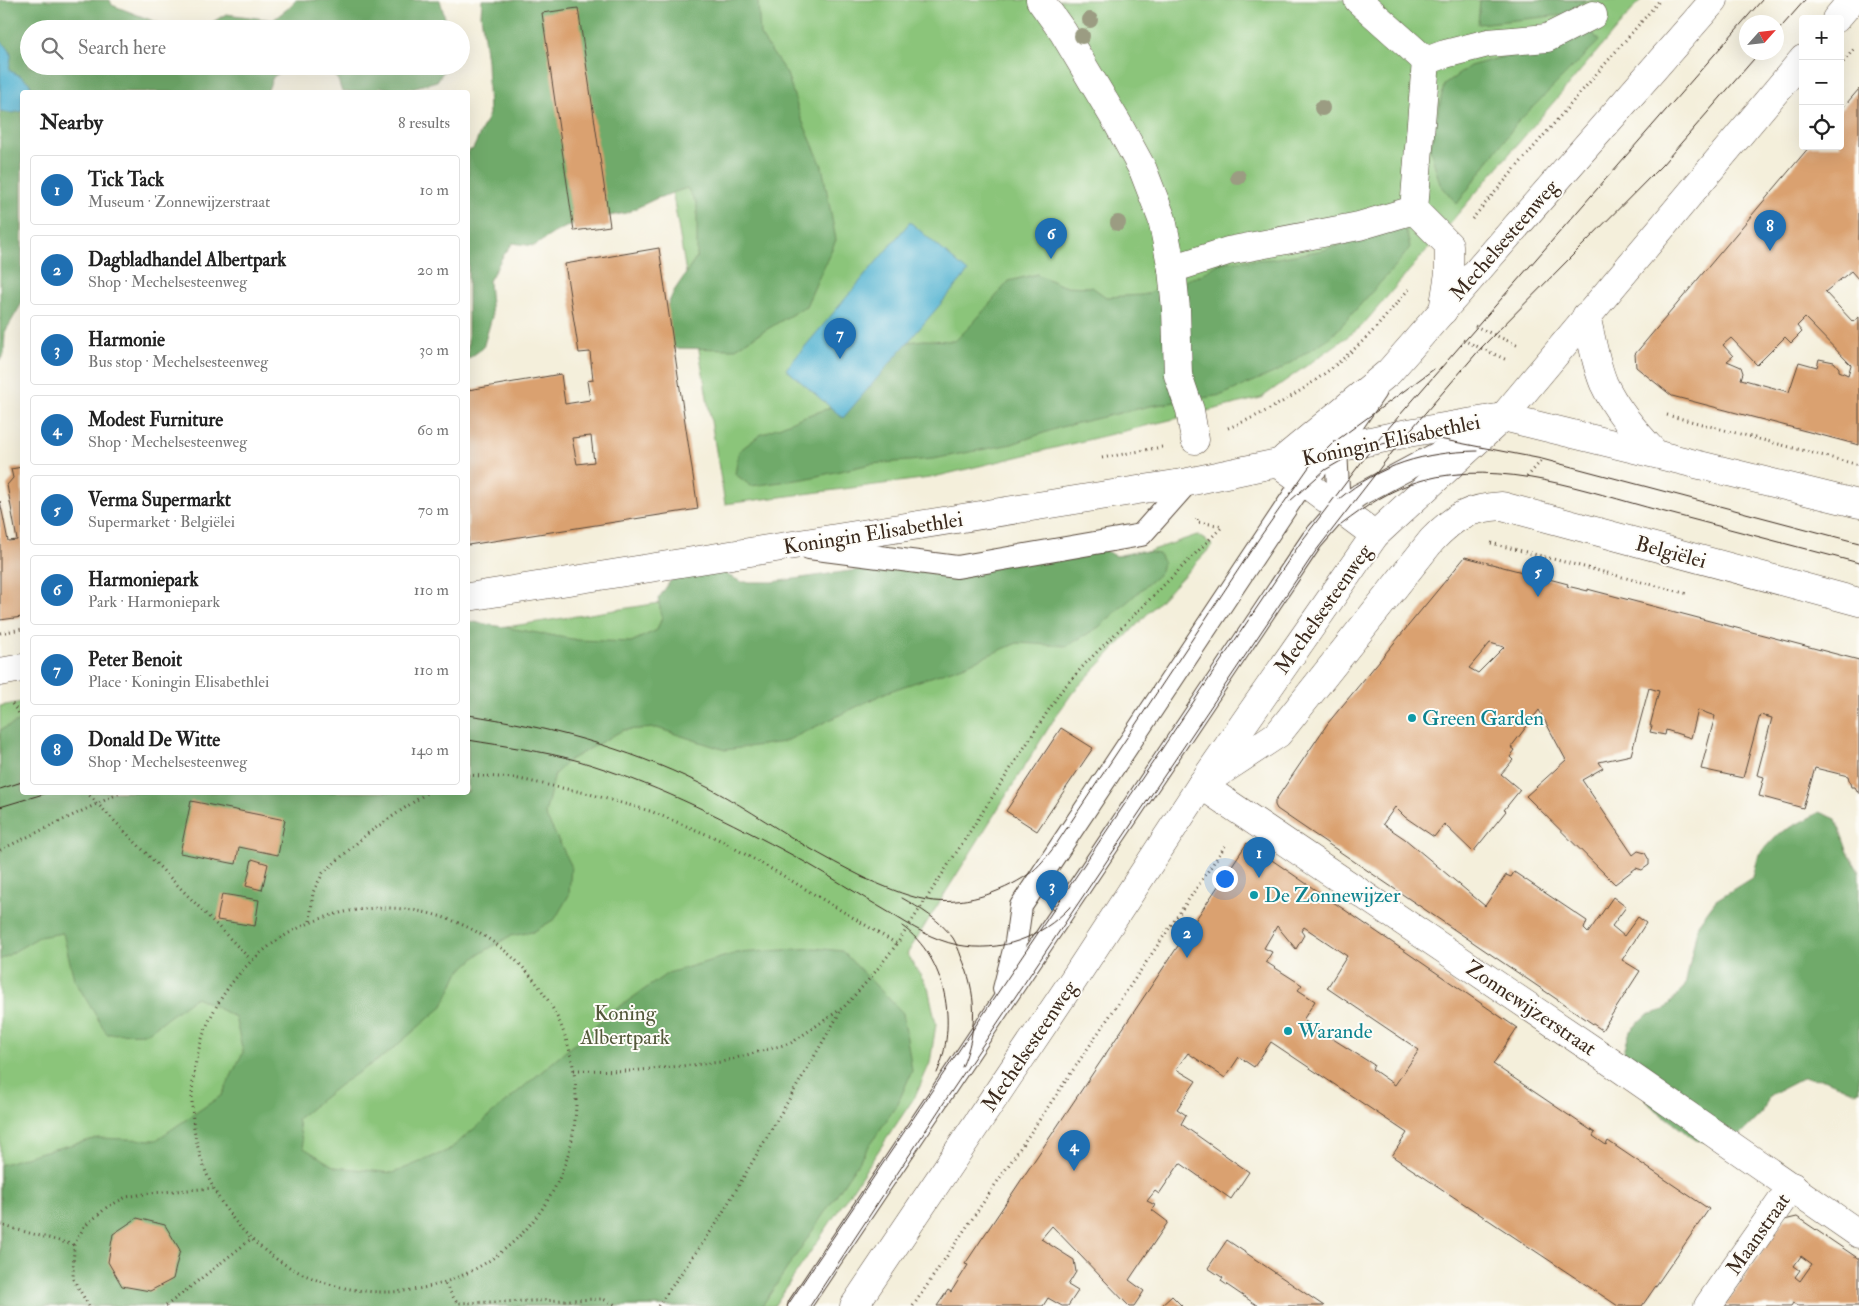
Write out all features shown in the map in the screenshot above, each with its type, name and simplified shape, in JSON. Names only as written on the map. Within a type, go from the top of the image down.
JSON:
[{"type":"street","points":[[1040,0],[1073,49],[1118,124],[1143,170],[1162,219],[1172,269],[1176,309],[1178,375],[1190,410],[1195,440]]},
{"type":"street","points":[[1358,0],[1426,61]]},
{"type":"street","name":"Mechelsesteenweg","points":[[1278,464],[1389,372],[1714,0]]},
{"type":"street","points":[[1839,15],[1852,0]]},
{"type":"street","points":[[1426,61],[1488,43],[1546,38],[1593,15]]},
{"type":"street","name":"Mechelsesteenweg","points":[[854,1306],[1080,971],[1201,785],[1375,536],[1503,417],[1802,60]]},
{"type":"street","points":[[1426,61],[1414,210],[1449,245],[1449,273],[1436,318]]},
{"type":"street","points":[[1172,269],[1228,251],[1359,226],[1414,210]]},
{"type":"street","points":[[1586,316],[1597,364],[1604,384],[1636,433],[1655,453]]},
{"type":"street","points":[[1503,417],[1859,504]]},
{"type":"street","name":"Koningin Elisabethlei","points":[[470,598],[1188,482],[1278,464],[1336,448],[1432,428],[1503,417]]},
{"type":"street","name":"Koningin Elisabethlei","points":[[1278,464],[1375,536]]},
{"type":"street","name":"Mechelsesteenweg","points":[[1201,785],[1278,734],[1432,540],[1448,524],[1464,514],[1493,507]]},
{"type":"street","name":"Belgiëlei","points":[[1493,507],[1859,602]]},
{"type":"street","points":[[0,672],[20,668]]},
{"type":"street","name":"Zonnewijzerstraat","points":[[1201,785],[1792,1186],[1859,1234]]},
{"type":"street","name":"Maanstraat","points":[[1708,1306],[1792,1186]]},
{"type":"lane","points":[[1001,1003],[1016,942],[1021,906],[1303,482],[1336,448],[1389,372]]},
{"type":"lane","points":[[798,1306],[1312,540],[1339,509],[1359,495],[1503,417]]},
{"type":"lane","points":[[1336,448],[1339,509]]},
{"type":"lane","points":[[791,546],[957,567],[1141,535],[1188,482]]},
{"type":"path","points":[[1449,245],[1660,0]]},
{"type":"path","points":[[1844,61],[1859,44]]},
{"type":"path","points":[[1195,440],[1252,419],[1308,385],[1371,333],[1411,286]]},
{"type":"path","points":[[1392,307],[1436,318],[1545,368]]},
{"type":"path","points":[[1436,318],[1545,368]]},
{"type":"path","points":[[1664,414],[1859,465]]},
{"type":"path","points":[[1493,507],[1564,432]]},
{"type":"path","points":[[574,1070],[631,1071],[721,1062],[790,1043],[844,1006],[872,976],[897,944],[1061,691],[1086,663],[1223,526]]},
{"type":"path","points":[[1485,541],[1696,596]]},
{"type":"path","points":[[0,633],[20,630]]},
{"type":"path","points":[[470,775],[514,778],[586,793],[650,811],[718,839],[897,944]]},
{"type":"path","points":[[89,795],[250,959]]},
{"type":"path","points":[[0,850],[116,795]]},
{"type":"path","points":[[310,921],[313,892],[323,873],[367,834],[424,795]]},
{"type":"path","points":[[913,1306],[1246,816]]},
{"type":"path","points":[[365,907],[420,910],[462,923],[506,950],[535,980],[558,1016],[574,1070],[576,1122],[565,1168],[548,1202],[516,1241],[482,1267],[445,1284],[397,1293],[340,1289],[290,1270],[250,1240],[226,1213],[213,1188],[194,1126],[193,1090],[201,1055],[220,1003],[233,979],[250,959],[271,942],[310,921],[335,912],[365,907]]},
{"type":"path","points":[[658,1306],[716,1224],[844,1006]]},
{"type":"path","points":[[89,1306],[73,1279],[74,1245],[84,1227],[106,1208],[126,1197],[150,1193],[213,1188]]},
{"type":"path","points":[[0,1225],[74,1245]]},
{"type":"path","points":[[166,1306],[250,1240]]},
{"type":"path","points":[[445,1284],[458,1303],[603,1299],[618,1306]]},
{"type":"green space","points":[[0,0],[110,0],[112,5],[151,20],[20,20],[20,75],[276,75],[273,77],[268,90],[20,90],[20,306],[5,332],[4,354],[0,360]]},
{"type":"green space","points":[[295,0],[440,0],[446,20],[273,20],[291,6]]},
{"type":"green space","points":[[482,0],[758,0],[760,35],[787,74],[801,118],[822,166],[836,240],[806,306],[734,349],[667,348],[659,324],[674,291],[697,257],[697,204],[687,188],[655,199],[626,213],[598,218],[586,217],[554,233],[534,246],[513,243],[503,256],[489,281],[492,317],[483,348],[470,358],[470,150],[473,149],[489,114],[487,61],[481,15]]},
{"type":"green space","points":[[640,0],[1641,0],[1361,327],[1261,398],[930,478],[725,504]]},
{"type":"green space","points":[[1480,0],[1586,0],[1563,15],[1478,24]]},
{"type":"green space","points":[[226,14],[273,20],[216,20]]},
{"type":"green space","points":[[1592,32],[1599,41],[1516,124],[1457,204],[1440,184],[1430,149],[1444,85],[1470,66]]},
{"type":"green space","points":[[333,75],[441,75],[437,81],[405,90],[380,87],[377,90],[341,90],[338,80]]},
{"type":"green space","points":[[1405,227],[1410,247],[1399,262],[1332,336],[1278,371],[1222,395],[1150,406],[1061,427],[1012,444],[933,459],[871,464],[804,479],[751,486],[735,474],[739,451],[760,435],[802,417],[827,409],[847,399],[892,344],[924,340],[955,341],[1009,281],[1037,274],[1063,286],[1092,287],[1106,297],[1142,295],[1201,275],[1221,262],[1272,259],[1324,250],[1363,237]]},
{"type":"green space","name":"Koning Albertpark","points":[[1197,535],[1213,545],[1073,692],[1056,716],[907,954],[928,987],[936,1024],[930,1063],[916,1095],[774,1306],[0,1306],[0,706],[20,702],[20,795],[470,795],[470,633],[819,578],[1108,561],[1135,556]]},
{"type":"green space","name":"Koning Albertpark","points":[[1104,550],[1116,556],[1140,551],[1159,554],[1163,562],[1161,572],[1099,627],[1067,646],[1017,643],[963,666],[887,692],[784,742],[725,750],[657,728],[623,730],[568,761],[555,774],[545,814],[571,865],[569,895],[555,919],[533,932],[510,936],[478,955],[458,973],[443,1006],[388,1053],[341,1084],[297,1119],[304,1148],[335,1167],[393,1173],[449,1150],[612,1012],[668,973],[737,953],[815,948],[842,951],[903,1013],[912,1071],[898,1103],[762,1306],[0,1306],[0,1165],[98,1138],[156,1140],[222,1095],[243,1052],[235,1017],[196,997],[147,1033],[107,1034],[74,979],[63,933],[39,937],[0,960],[0,730],[20,721],[20,795],[470,795],[470,621],[578,640],[631,642],[657,630],[662,617],[658,599],[671,580],[687,573],[721,567],[729,576],[742,582],[773,582],[871,568]]},
{"type":"green space","points":[[1820,812],[1836,819],[1847,850],[1859,872],[1859,1091],[1855,1092],[1824,1079],[1803,1078],[1770,1095],[1762,1113],[1742,1133],[1722,1144],[1695,1140],[1650,1105],[1622,1058],[1630,1031],[1647,1015],[1664,1010],[1685,986],[1698,924],[1716,900],[1753,877],[1759,854],[1778,834]]},
{"type":"water","points":[[0,40],[10,53],[10,71],[25,79],[32,90],[20,90],[20,111],[12,113],[0,111]]},
{"type":"water","points":[[910,222],[968,272],[843,418],[786,369]]},
{"type":"building","points":[[578,8],[610,226],[574,231],[542,13]]},
{"type":"building","points":[[1859,89],[1859,280],[1851,271],[1825,292],[1853,322],[1859,317],[1859,445],[1672,396],[1636,367],[1635,354],[1807,150],[1844,150],[1844,106]],"holes":[[[1805,318],[1851,365],[1848,375],[1839,371],[1834,362],[1819,359],[1817,367],[1799,362],[1789,392],[1741,379],[1743,373],[1741,367],[1727,361],[1733,356],[1723,345],[1731,338],[1757,365],[1785,337],[1791,343],[1802,332],[1797,326]]]},
{"type":"building","points":[[659,248],[698,509],[470,545],[470,390],[561,374],[565,404],[590,400],[587,381],[593,380],[590,352],[579,353],[565,264]],"holes":[[[591,436],[594,462],[577,464],[572,438]]]},
{"type":"building","points":[[20,467],[20,617],[0,620],[0,501],[8,541],[17,540],[7,485],[13,478],[11,469]]},
{"type":"building","points":[[1465,557],[1568,584],[1567,586],[1588,591],[1588,589],[1859,660],[1859,794],[1855,787],[1851,787],[1848,776],[1815,768],[1803,808],[1759,796],[1764,777],[1757,775],[1772,718],[1760,715],[1743,778],[1701,769],[1715,716],[1698,710],[1691,738],[1666,730],[1665,735],[1650,732],[1659,691],[1649,688],[1631,755],[1599,762],[1603,768],[1582,780],[1633,855],[1638,851],[1645,853],[1649,860],[1649,865],[1642,870],[1636,868],[1615,884],[1526,796],[1566,760],[1539,710],[1511,747],[1515,750],[1510,757],[1513,760],[1501,774],[1520,790],[1504,810],[1506,811],[1473,852],[1444,824],[1434,837],[1405,817],[1395,807],[1383,824],[1405,839],[1485,906],[1506,875],[1511,877],[1514,872],[1587,921],[1584,929],[1588,933],[1613,897],[1626,907],[1612,926],[1624,936],[1638,917],[1646,923],[1622,960],[1640,971],[1602,1030],[1277,809],[1275,801],[1328,723]],"holes":[[[1490,643],[1504,647],[1478,673],[1469,668]]]},
{"type":"building","points":[[1061,728],[1093,748],[1037,831],[1006,811]]},
{"type":"building","points":[[191,801],[285,820],[278,855],[239,847],[236,864],[180,853]]},
{"type":"building","points":[[1247,843],[1517,1028],[1493,1064],[1595,1133],[1593,1136],[1606,1145],[1608,1141],[1709,1209],[1642,1306],[1618,1306],[1392,1156],[1407,1133],[1271,1042],[1254,1067],[1239,1057],[1225,1078],[1188,1053],[1176,1069],[1196,1081],[1177,1109],[1186,1115],[1181,1124],[1249,1172],[1231,1199],[1180,1163],[1159,1194],[1155,1191],[1147,1201],[1155,1205],[1152,1210],[1168,1222],[1129,1280],[1144,1291],[1134,1306],[1129,1306],[1052,1226],[1041,1239],[1074,1260],[1076,1272],[1068,1285],[1078,1291],[1068,1306],[1062,1306],[1048,1298],[1043,1306],[937,1306],[948,1290],[951,1292],[968,1265],[965,1264]],"holes":[[[1277,926],[1296,949],[1304,935],[1301,931],[1304,927],[1347,956],[1327,988],[1419,1050],[1395,1085],[1372,1069],[1374,1065],[1303,1020],[1315,1001],[1298,990],[1302,985],[1266,962],[1272,952],[1264,948]]]},
{"type":"building","points":[[252,859],[268,864],[262,890],[246,886]]},
{"type":"building","points":[[222,894],[259,900],[255,926],[217,920]]},
{"type":"building","points":[[1797,1217],[1859,1259],[1859,1306],[1798,1306],[1793,1303],[1791,1306],[1725,1306],[1784,1220]],"holes":[[[1801,1256],[1812,1264],[1800,1281],[1795,1277],[1800,1270],[1794,1266]]]},
{"type":"building","points":[[137,1218],[165,1225],[180,1250],[173,1279],[150,1291],[122,1286],[108,1262],[113,1234]]},
{"type":"building","points":[[1227,1240],[1324,1306],[1258,1306],[1221,1281],[1223,1278],[1208,1268]]},
{"type":"building","points":[[1172,1296],[1182,1306],[1161,1306]]},
{"type":"tram line","points":[[787,1306],[1301,542],[1379,439],[1762,0]]},
{"type":"tram line","points":[[1784,24],[1805,0]]},
{"type":"tram line","points":[[810,1306],[949,1095],[1315,552],[1401,441],[1481,348],[1662,165],[1753,60]]},
{"type":"tram line","points":[[861,877],[918,898],[953,901],[967,900],[993,893],[1018,881],[1033,871],[1055,846],[1260,537],[1309,467],[1333,443],[1434,369]]},
{"type":"tram line","points":[[1290,501],[1325,470],[1358,451],[1386,443],[1421,438],[1439,439],[1542,459],[1859,543]]},
{"type":"tram line","points":[[1339,499],[1371,477],[1404,462],[1439,454],[1477,451]]},
{"type":"tram line","points":[[1341,525],[1380,498],[1412,483],[1453,474],[1513,475],[1573,487],[1859,563]]},
{"type":"tram line","points":[[470,715],[527,725],[586,740],[672,770],[726,797],[812,849],[867,879]]},
{"type":"tram line","points":[[470,740],[565,757],[605,769],[657,789],[733,824],[783,850],[914,928],[949,943],[989,947],[1019,941],[1046,927],[1070,907]]},
{"type":"tram line","points":[[0,789],[20,783]]},
{"type":"tram line","points":[[0,807],[40,795]]},
{"type":"tram line","points":[[902,898],[930,915],[948,932],[956,944],[966,970],[973,997],[974,1012],[971,1040],[962,1067]]},
{"type":"tram line","points":[[902,926],[917,940],[929,956],[938,974],[944,994],[947,1034],[937,1073]]},
{"type":"place","name":"Donald De Witte","points":[[1770,251]]},
{"type":"place","name":"Harmoniepark","points":[[1051,259]]},
{"type":"place","name":"Peter Benoit","points":[[840,359]]},
{"type":"place","name":"Verma Supermarkt","points":[[1538,597]]},
{"type":"place","name":"Green Garden","points":[[1412,718]]},
{"type":"place","name":"Tick Tack","points":[[1259,878]]},
{"type":"place","name":"De Zonnewijzer","points":[[1254,895]]},
{"type":"place","name":"Harmonie","points":[[1052,911]]},
{"type":"place","name":"Dagbladhandel Albertpark","points":[[1187,958]]},
{"type":"place","name":"Warande","points":[[1288,1031]]},
{"type":"place","name":"Modest Furniture","points":[[1074,1171]]}]
